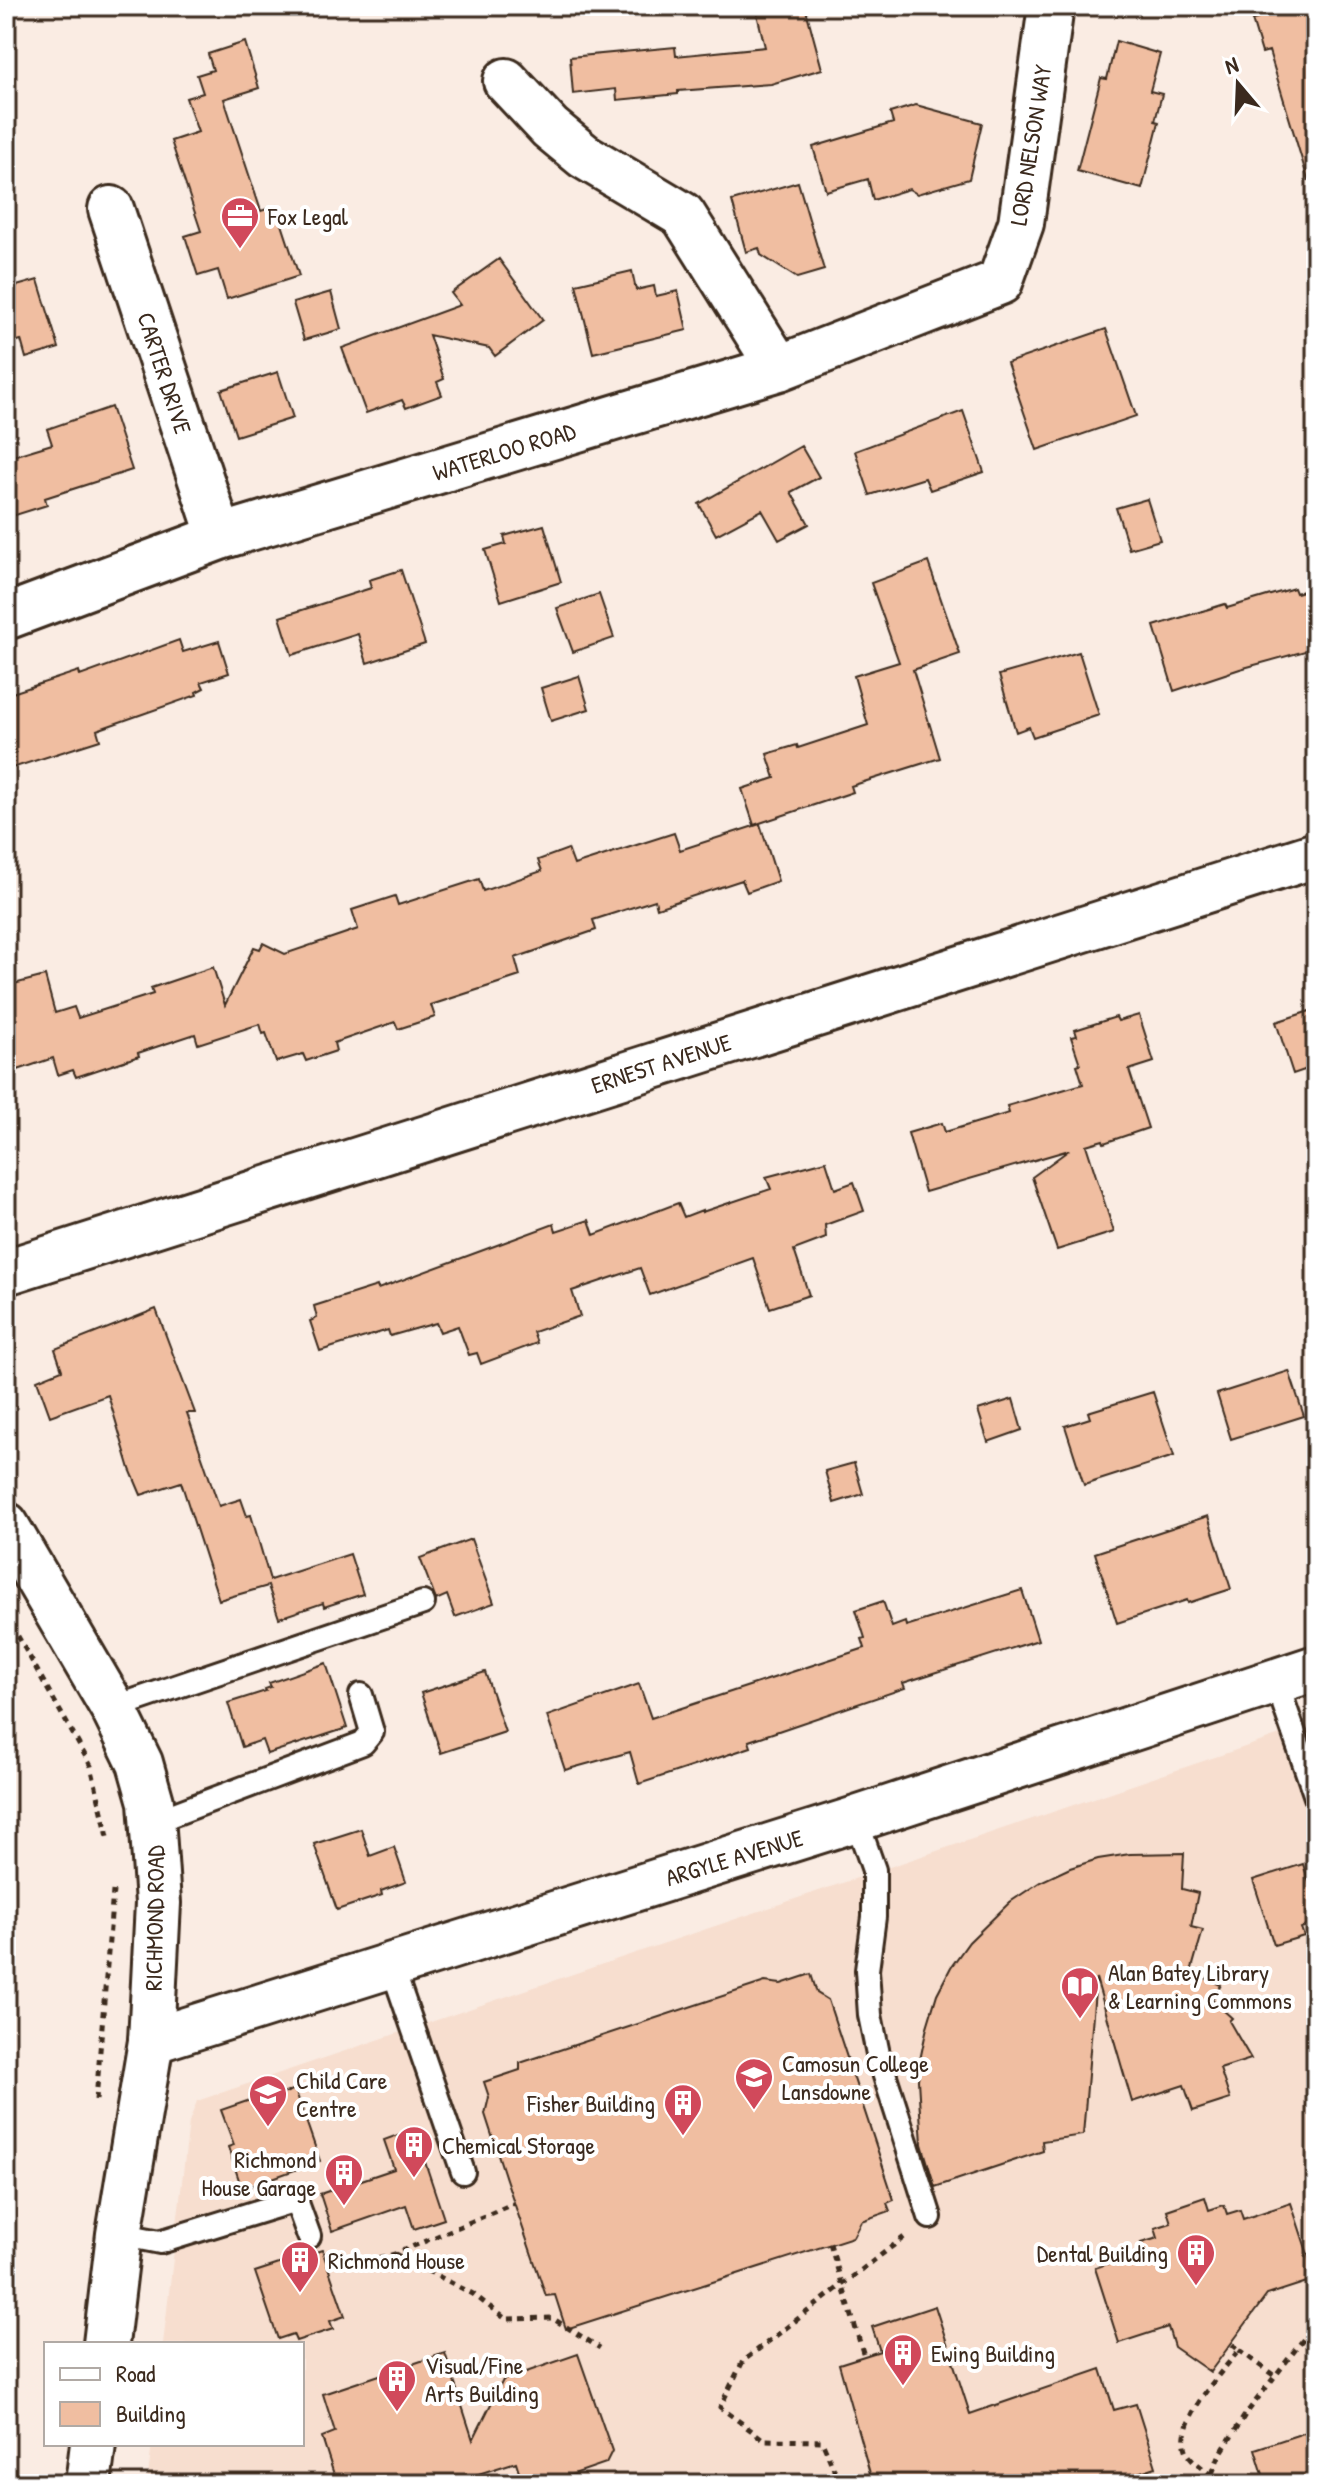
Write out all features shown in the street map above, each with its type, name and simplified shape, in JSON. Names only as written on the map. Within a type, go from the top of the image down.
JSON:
[{"type":"street","name":"LORD NELSON WAY","points":[[1000,282],[1021,223],[1051,6]]},
{"type":"street","points":[[506,81],[550,128],[584,156],[683,215],[779,368]]},
{"type":"street","name":"CARTER DRIVE","points":[[111,209],[220,537]]},
{"type":"street","name":"WATERLOO ROAD","points":[[6,617],[220,537],[779,368],[1000,282]]},
{"type":"street","name":"ERNEST AVENUE","points":[[6,1272],[1316,855]]},
{"type":"street","name":"RICHMOND ROAD","points":[[6,1525],[113,1708],[140,1763],[151,1802],[158,1903],[151,2041],[119,2234],[106,2342]]},
{"type":"street","name":"ARGYLE AVENUE","points":[[151,2041],[856,1819],[1296,1675]]},
{"type":"street","points":[[88,2484],[93,2446]]},
{"type":"lane","points":[[113,1708],[423,1603]]},
{"type":"lane","points":[[1296,1675],[1316,1797]]},
{"type":"lane","points":[[153,1822],[363,1743],[372,1732],[361,1695]]},
{"type":"lane","points":[[856,1819],[874,1870],[874,1917],[867,1970],[870,2015],[878,2054],[930,2217]]},
{"type":"lane","points":[[391,1964],[463,2172]]},
{"type":"lane","points":[[119,2234],[160,2242],[296,2200],[309,2236]]},
{"type":"path","points":[[6,1615],[91,1766],[110,1854]]},
{"type":"path","points":[[96,2106],[113,1882]]},
{"type":"path","points":[[309,2236],[325,2238],[331,2252],[373,2259],[395,2254],[515,2203]]},
{"type":"path","points":[[840,2484],[822,2441],[764,2440],[720,2407],[743,2361],[930,2217]]},
{"type":"path","points":[[830,2244],[864,2356]]},
{"type":"path","points":[[395,2254],[473,2294],[506,2319],[552,2318],[600,2348]]},
{"type":"path","points":[[1208,2484],[1219,2456],[1245,2415],[1316,2323]]},
{"type":"path","points":[[1232,2344],[1276,2377]]},
{"type":"path","points":[[1212,2475],[1189,2456],[1184,2442],[1187,2425],[1202,2399],[1239,2350]]},
{"type":"shaded area","name":"Camosun College Lansdowne","points":[[1316,1723],[1316,2484],[147,2484],[152,2446],[304,2446],[304,2342],[163,2342],[189,2122],[197,2101]]},
{"type":"building","points":[[755,6],[805,6],[822,69],[771,84],[678,91],[678,94],[617,100],[616,89],[573,94],[570,57],[675,47],[676,56],[765,47]]},
{"type":"building","points":[[1252,6],[1316,6],[1316,179],[1308,180],[1269,51],[1262,53],[1252,20],[1257,19]]},
{"type":"building","points":[[1116,41],[1160,54],[1150,91],[1162,94],[1155,121],[1159,122],[1142,189],[1077,171],[1101,78],[1107,79]]},
{"type":"building","points":[[245,42],[259,88],[224,99],[261,211],[276,206],[299,276],[227,299],[218,270],[198,276],[185,236],[201,231],[171,141],[198,132],[186,98],[203,93],[197,75],[213,70],[208,54]]},
{"type":"building","points":[[916,105],[982,123],[969,179],[917,194],[909,189],[873,200],[868,179],[826,191],[813,147],[893,123],[890,113]]},
{"type":"building","points":[[798,182],[824,270],[797,278],[761,255],[759,248],[746,252],[732,201]]},
{"type":"building","points":[[499,259],[543,320],[495,356],[489,348],[429,335],[444,379],[437,382],[442,395],[406,408],[402,400],[366,413],[342,348],[460,305],[451,293]]},
{"type":"building","points":[[632,271],[636,290],[654,286],[656,296],[678,291],[687,330],[593,353],[576,284]]},
{"type":"building","points":[[38,280],[59,348],[26,358],[21,340],[6,344],[6,289]]},
{"type":"building","points":[[331,292],[341,329],[304,340],[293,303]]},
{"type":"building","points":[[1106,329],[1136,416],[1037,450],[1007,363]]},
{"type":"building","points":[[278,372],[293,418],[236,436],[221,390]]},
{"type":"building","points":[[111,407],[132,470],[45,498],[47,505],[6,518],[6,458],[52,444],[47,429]]},
{"type":"building","points":[[963,411],[984,472],[930,490],[925,478],[870,495],[855,451]]},
{"type":"building","points":[[801,446],[819,477],[791,492],[809,524],[779,540],[762,510],[716,535],[699,504]]},
{"type":"building","points":[[1147,499],[1160,540],[1129,549],[1116,508]]},
{"type":"building","points":[[544,525],[561,582],[501,601],[485,550],[506,544],[504,536]]},
{"type":"building","points":[[928,562],[960,654],[913,670],[940,758],[851,786],[853,792],[754,825],[742,789],[775,778],[767,754],[797,745],[798,748],[868,725],[854,676],[899,662],[871,583]]},
{"type":"building","points":[[401,570],[425,644],[367,663],[358,634],[292,655],[280,617],[371,588],[369,580]]},
{"type":"building","points":[[1316,587],[1316,648],[1174,691],[1154,626],[1225,604],[1227,608],[1294,588],[1296,593]]},
{"type":"building","points":[[599,594],[614,638],[573,652],[557,608]]},
{"type":"building","points":[[179,640],[183,652],[219,641],[229,673],[201,682],[204,688],[196,692],[197,695],[97,730],[100,740],[6,770],[6,695],[79,671],[80,676]]},
{"type":"building","points":[[1079,652],[1099,715],[1033,737],[1029,727],[1016,732],[999,675]]},
{"type":"building","points":[[579,676],[589,709],[551,721],[541,688]]},
{"type":"building","points":[[760,824],[778,881],[747,892],[742,880],[657,908],[655,900],[593,920],[596,930],[515,958],[520,976],[431,1005],[435,1017],[398,1029],[395,1022],[334,1043],[336,1051],[306,1061],[303,1054],[276,1062],[260,1024],[198,1044],[195,1034],[76,1077],[73,1070],[58,1075],[53,1058],[6,1074],[6,986],[45,976],[55,1013],[74,1007],[78,1018],[153,994],[151,988],[213,967],[225,1005],[254,947],[260,949],[263,943],[285,954],[358,929],[352,910],[395,896],[398,905],[479,879],[483,891],[542,871],[538,860],[568,849],[574,865],[674,833],[680,850]]},
{"type":"building","points":[[1316,1009],[1316,1066],[1293,1074],[1276,1022]]},
{"type":"building","points":[[1139,1015],[1154,1062],[1129,1070],[1148,1128],[1104,1143],[1103,1140],[1086,1145],[1114,1232],[1057,1250],[1032,1177],[1069,1150],[925,1192],[908,1133],[942,1123],[945,1132],[1009,1113],[1007,1106],[1083,1084],[1071,1037],[1077,1036],[1075,1030],[1116,1017],[1118,1021]]},
{"type":"building","points":[[826,1161],[835,1189],[854,1182],[864,1211],[825,1225],[826,1238],[794,1250],[809,1295],[770,1308],[753,1258],[650,1295],[640,1268],[572,1291],[580,1316],[533,1332],[537,1343],[481,1364],[477,1353],[469,1355],[458,1326],[440,1332],[436,1323],[390,1336],[388,1330],[320,1351],[310,1321],[317,1318],[314,1306],[377,1286],[378,1289],[554,1224],[556,1231],[589,1220],[594,1235],[678,1203],[684,1217],[702,1212],[771,1189],[766,1177]]},
{"type":"building","points":[[156,1309],[195,1413],[187,1413],[219,1506],[241,1499],[247,1516],[251,1515],[270,1580],[350,1554],[363,1594],[279,1618],[268,1586],[219,1600],[181,1482],[141,1495],[108,1395],[50,1416],[37,1380],[62,1370],[55,1349]]},
{"type":"building","points":[[1289,1371],[1304,1416],[1231,1439],[1217,1394]]},
{"type":"building","points":[[1153,1392],[1174,1456],[1084,1485],[1065,1426],[1090,1418],[1088,1412]]},
{"type":"building","points":[[1013,1399],[1022,1430],[988,1442],[978,1410]]},
{"type":"building","points":[[854,1463],[863,1494],[834,1503],[825,1471]]},
{"type":"building","points":[[1208,1516],[1231,1589],[1117,1623],[1095,1553]]},
{"type":"building","points":[[471,1539],[494,1603],[455,1617],[447,1595],[436,1600],[420,1558]]},
{"type":"building","points":[[1022,1590],[1038,1640],[903,1683],[905,1688],[749,1741],[751,1747],[639,1784],[630,1752],[565,1770],[547,1716],[639,1684],[651,1718],[865,1648],[856,1610],[883,1601],[892,1627],[905,1622],[906,1626]]},
{"type":"building","points":[[326,1663],[347,1728],[267,1754],[262,1740],[242,1747],[228,1703],[266,1691],[271,1687],[269,1683]]},
{"type":"building","points":[[485,1672],[505,1732],[441,1753],[421,1693]]},
{"type":"building","points":[[361,1829],[370,1856],[394,1847],[406,1882],[381,1891],[382,1895],[337,1910],[314,1844]]},
{"type":"building","name":"Alan Batey Library & Learning Commons","points":[[1184,1853],[1182,1889],[1198,1893],[1191,1927],[1203,1930],[1191,1972],[1221,1985],[1212,2000],[1232,2018],[1229,2021],[1251,2059],[1220,2069],[1230,2099],[1193,2111],[1184,2085],[1132,2102],[1096,1978],[1083,2135],[1042,2141],[1043,2151],[935,2187],[922,2144],[918,2080],[920,2060],[937,1994],[969,1942],[1010,1902],[1040,1882],[1070,1868],[1098,1859],[1130,1854]]},
{"type":"building","points":[[1303,1864],[1316,1904],[1316,1923],[1301,1928],[1304,1936],[1274,1945],[1253,1880]]},
{"type":"building","name":"Fisher Building","points":[[811,1974],[817,1993],[828,2000],[894,2200],[887,2203],[890,2211],[861,2221],[853,2237],[566,2329],[555,2295],[546,2296],[506,2179],[485,2114],[489,2097],[484,2082],[520,2070],[520,2063],[765,1982],[781,1984]]},
{"type":"building","name":"Child Care Centre","points":[[295,2089],[320,2161],[242,2189],[228,2147],[234,2145],[221,2110],[279,2090],[280,2095]]},
{"type":"building","points":[[414,2129],[444,2219],[414,2229],[406,2205],[332,2231],[320,2194],[394,2169],[384,2140]]},
{"type":"building","name":"Dental Building","points":[[1205,2197],[1209,2210],[1224,2205],[1227,2214],[1240,2210],[1243,2219],[1291,2203],[1316,2279],[1267,2295],[1210,2372],[1174,2347],[1168,2327],[1119,2343],[1095,2268],[1144,2251],[1141,2243],[1158,2238],[1155,2228],[1171,2223],[1167,2210]]},
{"type":"building","name":"Richmond House","points":[[322,2250],[345,2316],[330,2321],[333,2329],[296,2341],[293,2334],[278,2339],[255,2272]]},
{"type":"building","name":"Ewing Building","points":[[935,2306],[970,2414],[1101,2369],[1114,2410],[1136,2404],[1156,2467],[1104,2484],[873,2484],[839,2364],[880,2351],[872,2327]]},
{"type":"building","points":[[445,2353],[473,2440],[503,2380],[578,2354],[612,2451],[606,2463],[545,2484],[523,2484],[516,2462],[447,2484],[337,2484],[322,2437],[335,2432],[323,2394]]},
{"type":"building","points":[[1316,2429],[1316,2484],[1266,2484],[1255,2449]]},
{"type":"place","name":"Fox Legal","points":[[240,250]]},
{"type":"place","name":"Alan Batey Library & Learning Commons","points":[[1080,2020]]},
{"type":"place","name":"Camosun College Lansdowne","points":[[754,2111]]},
{"type":"place","name":"Child Care Centre","points":[[268,2128]]},
{"type":"place","name":"Fisher Building","points":[[683,2137]]},
{"type":"place","name":"Chemical Storage","points":[[414,2179]]},
{"type":"place","name":"Richmond House Garage","points":[[344,2207]]},
{"type":"place","name":"Dental Building","points":[[1196,2287]]},
{"type":"place","name":"Richmond House","points":[[300,2294]]},
{"type":"place","name":"Ewing Building","points":[[903,2387]]},
{"type":"place","name":"Visual/Fine Arts Building","points":[[397,2413]]}]
